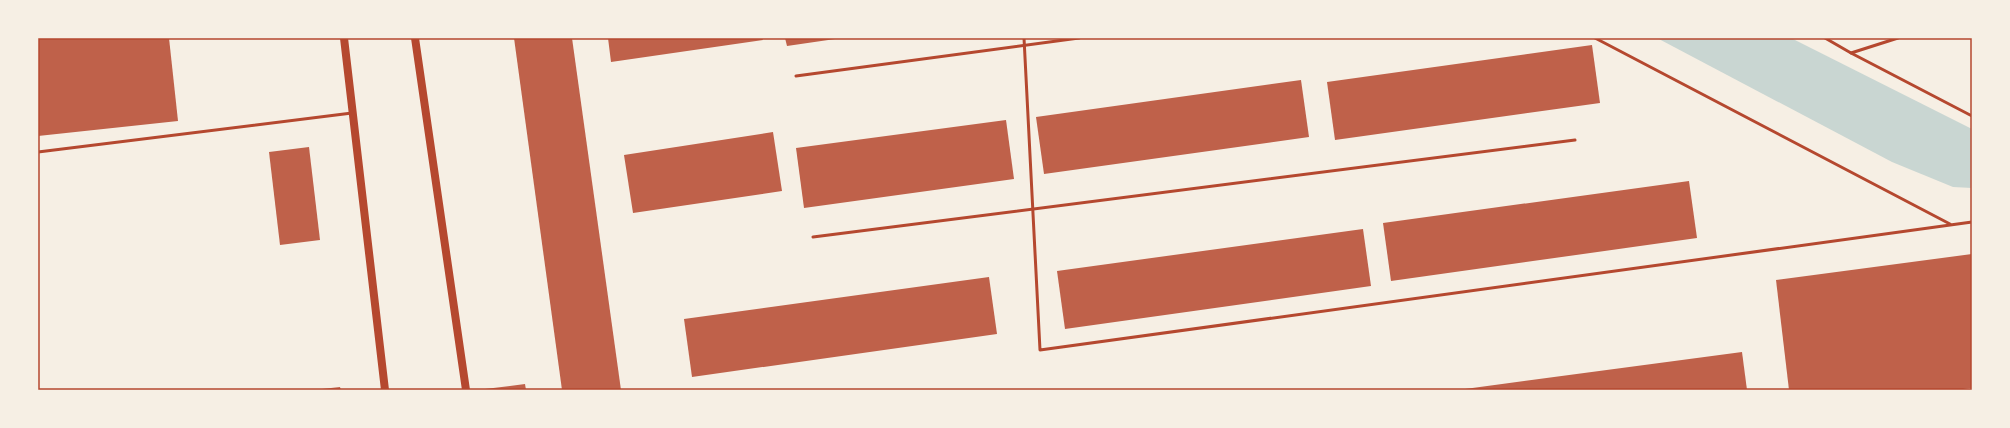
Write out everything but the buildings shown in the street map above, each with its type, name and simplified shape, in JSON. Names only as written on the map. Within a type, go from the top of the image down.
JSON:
[{"type":"main road","points":[[344,38],[386,390]]},
{"type":"main road","points":[[415,38],[466,390]]},
{"type":"lane","points":[[1024,38],[1040,350],[1972,222]]},
{"type":"lane","points":[[796,76],[1079,38]]},
{"type":"lane","points":[[1595,38],[1950,225]]},
{"type":"lane","points":[[1825,38],[1972,116]]},
{"type":"lane","points":[[1851,53],[1898,38]]},
{"type":"lane","points":[[38,152],[352,113]]},
{"type":"lane","points":[[813,237],[1575,140]]},
{"type":"shaded area","points":[[1657,38],[1791,38],[1972,129],[1972,188],[1953,187],[1892,162]]}]
